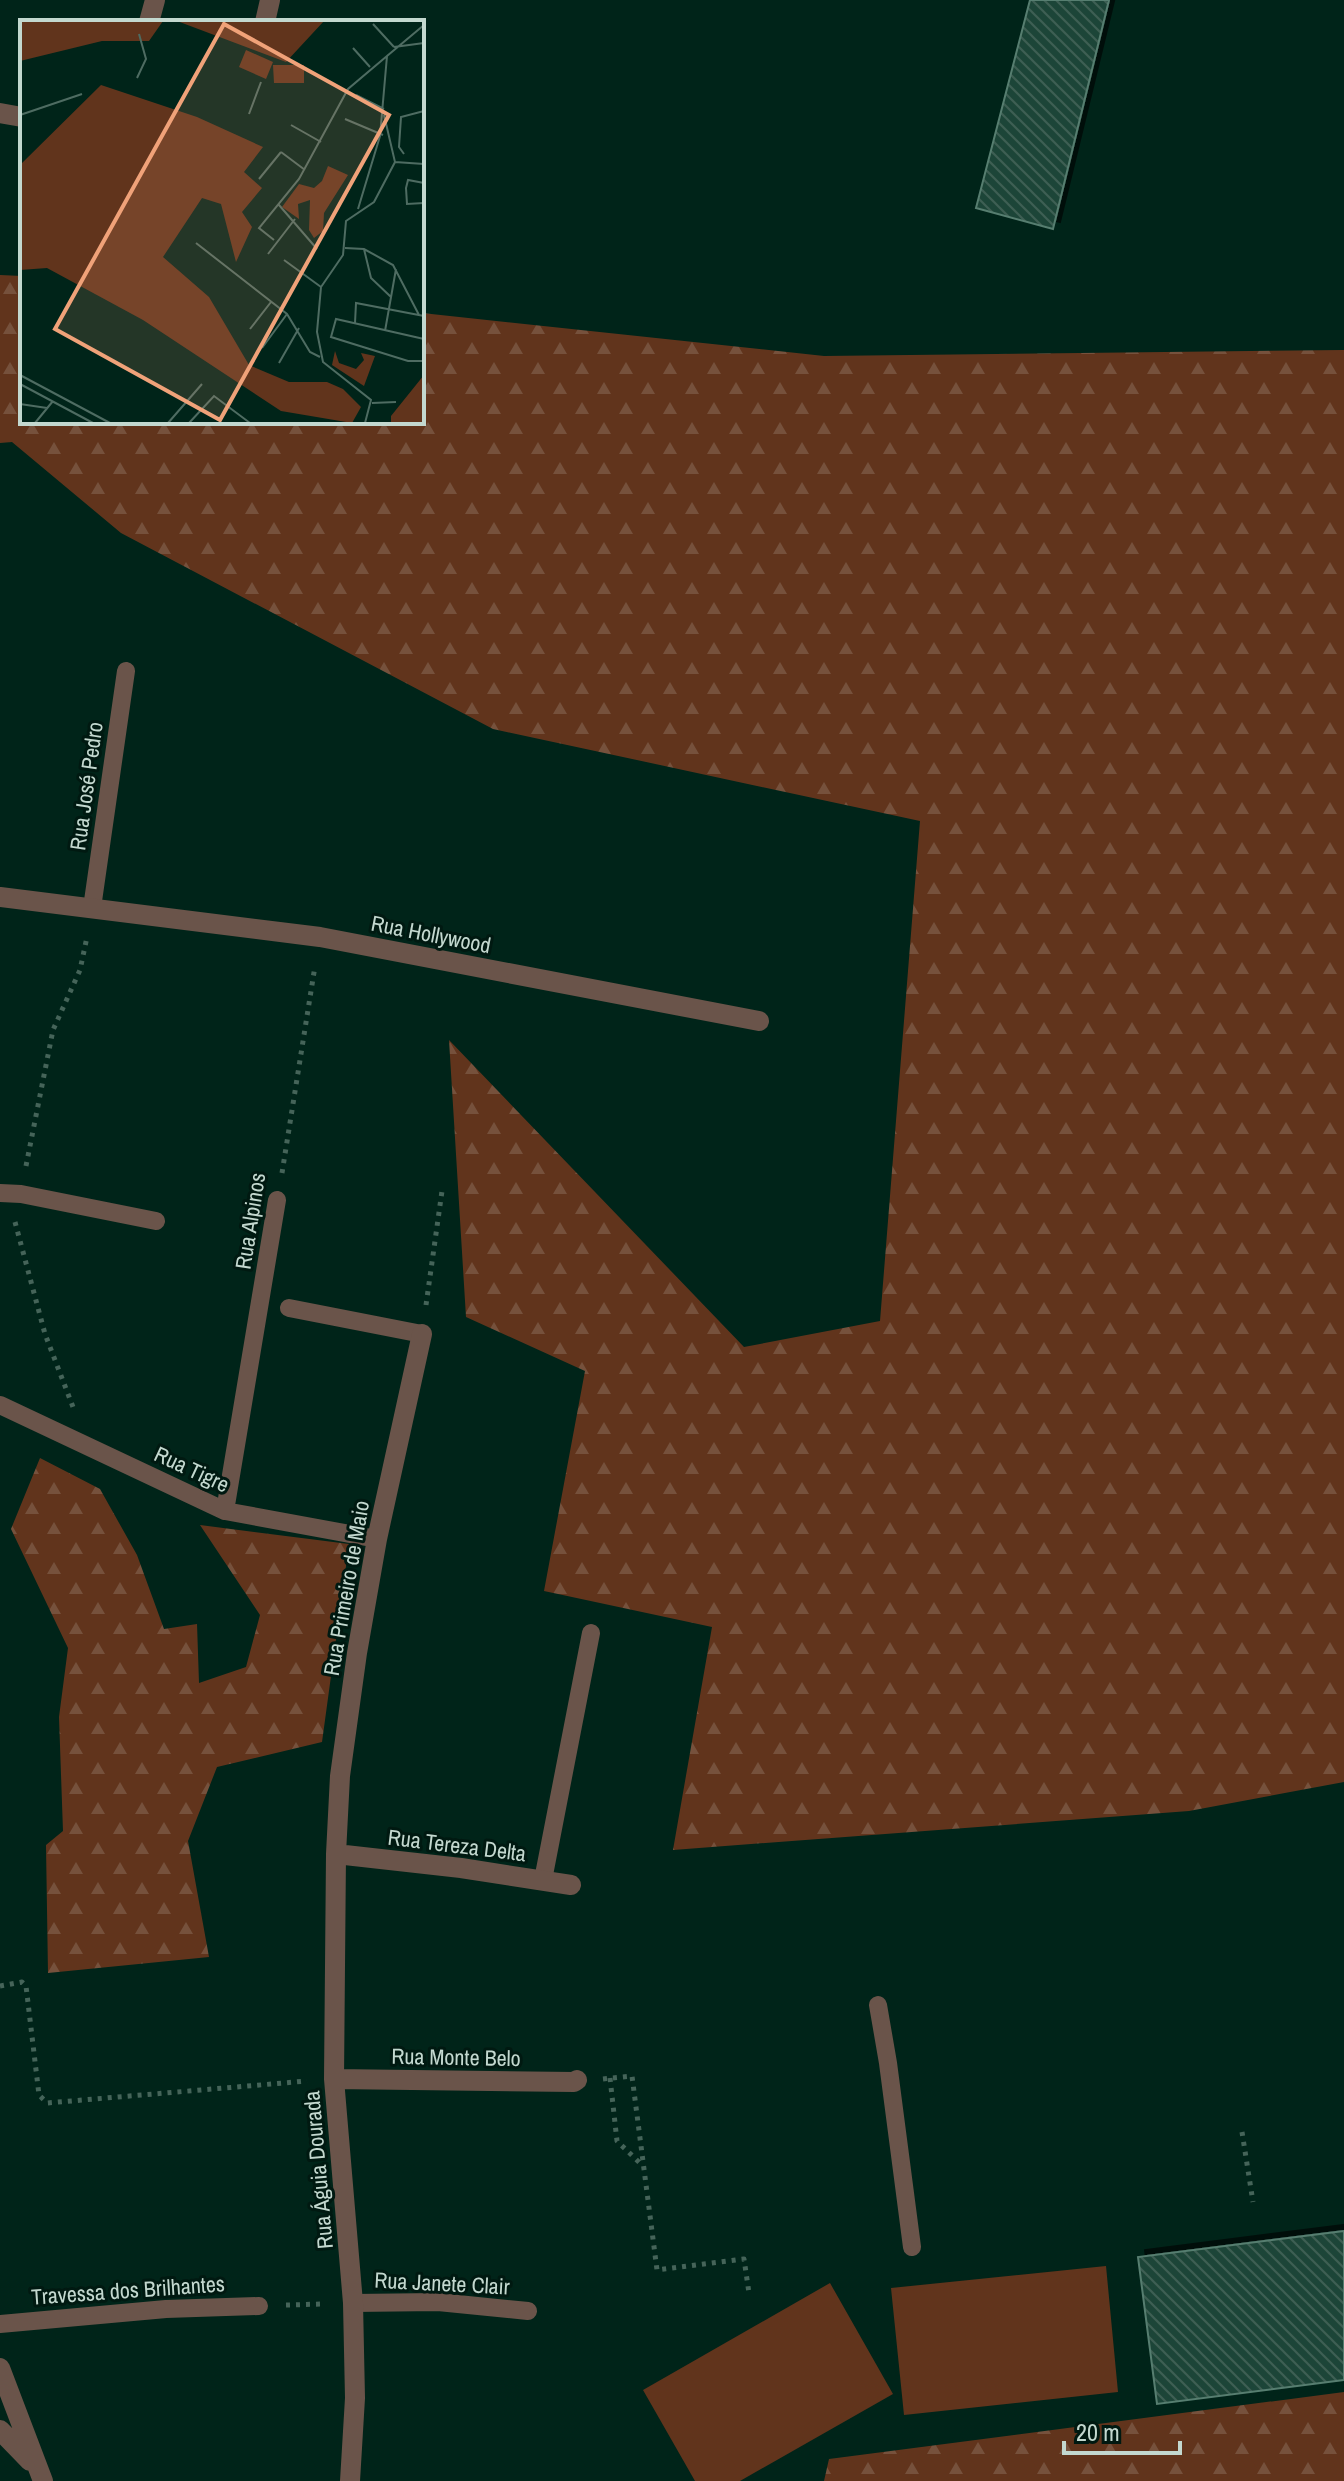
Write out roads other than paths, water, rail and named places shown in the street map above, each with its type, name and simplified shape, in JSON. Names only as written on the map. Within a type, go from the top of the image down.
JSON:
[{"type":"street","points":[[150,20],[155,0]]},
{"type":"street","points":[[265,20],[270,0]]},
{"type":"street","points":[[0,113],[20,117]]},
{"type":"street","name":"Rua Hollywood","points":[[0,897],[320,937],[759,1021]]},
{"type":"street","name":"Rua Primeiro de Maio","points":[[336,1854],[340,1776],[357,1653],[377,1539],[422,1334]]},
{"type":"street","name":"Rua Tereza Delta","points":[[336,1854],[461,1868],[571,1885]]},
{"type":"street","name":"Rua Águia Dourada","points":[[336,1854],[334,2079],[353,2303],[355,2398],[350,2481]]},
{"type":"street","name":"Rua Monte Belo","points":[[334,2079],[577,2080]]},
{"type":"street","points":[[0,2368],[39,2474]]},
{"type":"street","points":[[0,2430],[39,2474]]},
{"type":"lane","name":"Rua José Pedro","points":[[92,908],[126,671]]},
{"type":"lane","points":[[0,1193],[21,1194],[156,1221]]},
{"type":"lane","name":"Rua Alpinos","points":[[225,1511],[277,1200]]},
{"type":"lane","points":[[289,1308],[422,1334]]},
{"type":"lane","name":"Rua Tigre","points":[[0,1405],[225,1511],[377,1539]]},
{"type":"lane","points":[[543,1880],[591,1633]]},
{"type":"lane","points":[[878,2005],[912,2247]]},
{"type":"lane","name":"Rua Janete Clair","points":[[353,2303],[438,2302],[528,2311]]},
{"type":"lane","name":"Travessa dos Brilhantes","points":[[0,2324],[166,2309],[259,2306]]}]
